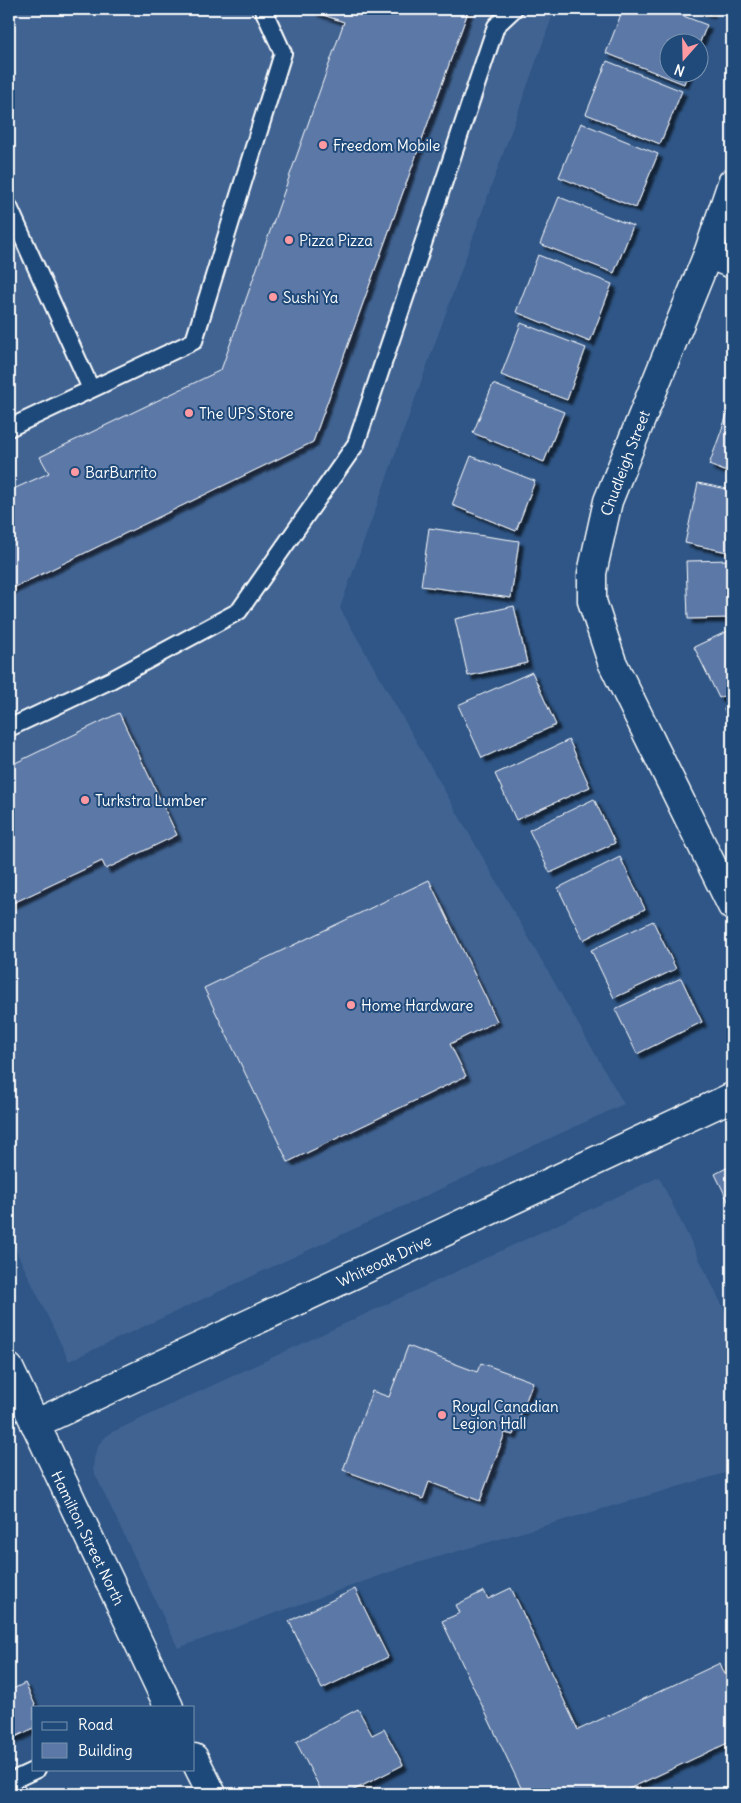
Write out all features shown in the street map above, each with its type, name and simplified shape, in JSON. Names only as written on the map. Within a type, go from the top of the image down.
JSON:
[{"type":"street","name":"Chudleigh Street","points":[[732,183],[720,259],[608,501],[592,573],[592,601],[612,662],[732,906]]},
{"type":"street","name":"Whiteoak Drive","points":[[35,1424],[732,1096]]},
{"type":"street","name":"Hamilton Street North","points":[[10,1376],[35,1424],[169,1706]]},
{"type":"street","points":[[195,1760],[212,1794]]},
{"type":"lane","points":[[9,428],[194,341],[283,53],[263,9]]},
{"type":"lane","points":[[9,728],[111,680],[239,610],[356,444],[496,26],[514,9]]},
{"type":"lane","points":[[9,207],[92,389]]},
{"type":"lane","points":[[9,1782],[35,1770]]},
{"type":"shaded area","points":[[9,9],[555,9],[340,608],[624,1104],[69,1361],[9,1236]]},
{"type":"shaded area","points":[[659,1177],[732,1325],[732,1471],[407,1566],[178,1648],[93,1470],[94,1458],[99,1444],[108,1434]]},
{"type":"building","points":[[312,9],[469,9],[313,442],[9,590],[9,491],[49,473],[40,457],[221,370],[344,22],[314,12]]},
{"type":"building","points":[[623,9],[665,9],[707,25],[704,32],[658,32],[658,74],[606,53]]},
{"type":"building","points":[[694,9],[712,9],[710,14]]},
{"type":"building","points":[[607,61],[682,91],[660,144],[586,114]]},
{"type":"building","points":[[581,123],[658,154],[636,208],[559,177]]},
{"type":"building","points":[[559,197],[633,226],[614,273],[540,244]]},
{"type":"building","points":[[538,255],[612,284],[590,342],[516,312]]},
{"type":"building","points":[[521,323],[586,348],[567,400],[501,375]]},
{"type":"building","points":[[493,384],[564,412],[544,462],[473,433]]},
{"type":"building","points":[[728,412],[732,414],[732,474],[709,465]]},
{"type":"building","points":[[471,456],[535,481],[516,531],[452,505]]},
{"type":"building","points":[[698,483],[732,490],[732,553],[685,543]]},
{"type":"building","points":[[429,528],[519,541],[511,598],[421,586]]},
{"type":"building","points":[[732,560],[732,618],[688,619],[686,561]]},
{"type":"building","points":[[514,606],[527,663],[468,676],[455,619]]},
{"type":"building","points":[[732,629],[732,692],[719,698],[694,647]]},
{"type":"building","points":[[532,672],[556,725],[482,758],[458,705]]},
{"type":"building","points":[[732,704],[732,725],[724,709]]},
{"type":"building","name":"Turkstra Lumber","points":[[119,713],[177,835],[106,869],[102,861],[9,905],[9,766]]},
{"type":"building","points":[[569,740],[590,787],[516,820],[495,774]]},
{"type":"building","points":[[594,799],[615,843],[550,873],[529,830]]},
{"type":"building","points":[[620,857],[645,909],[583,940],[558,888]]},
{"type":"building","name":"Home Hardware","points":[[429,880],[497,1021],[450,1044],[466,1076],[288,1162],[204,988]]},
{"type":"building","points":[[653,921],[676,969],[614,998],[591,950]]},
{"type":"building","points":[[681,978],[702,1022],[637,1054],[615,1009]]},
{"type":"building","points":[[732,1165],[732,1209],[715,1174]]},
{"type":"building","name":"Royal Canadian Legion Hall","points":[[408,1346],[477,1372],[481,1363],[533,1382],[513,1435],[505,1433],[480,1501],[429,1482],[423,1499],[343,1470],[372,1391],[389,1397]]},
{"type":"building","points":[[511,1588],[578,1730],[720,1663],[726,1677],[732,1674],[732,1741],[618,1794],[524,1794],[442,1621],[460,1613],[456,1605],[484,1591],[488,1599]]},
{"type":"building","points":[[355,1589],[388,1657],[322,1689],[289,1621]]},
{"type":"building","points":[[25,1683],[36,1706],[32,1706],[32,1729],[9,1740],[9,1691]]},
{"type":"building","points":[[358,1709],[372,1735],[384,1729],[403,1765],[352,1791],[354,1794],[323,1794],[296,1742]]},
{"type":"place","name":"Freedom Mobile","points":[[323,145]]},
{"type":"place","name":"Pizza Pizza","points":[[289,240]]},
{"type":"place","name":"Sushi Ya","points":[[273,297]]},
{"type":"place","name":"The UPS Store","points":[[189,413]]},
{"type":"place","name":"BarBurrito","points":[[75,472]]},
{"type":"place","name":"Turkstra Lumber","points":[[85,800]]},
{"type":"place","name":"Home Hardware","points":[[351,1005]]},
{"type":"place","name":"Royal Canadian Legion Hall","points":[[442,1415]]}]
